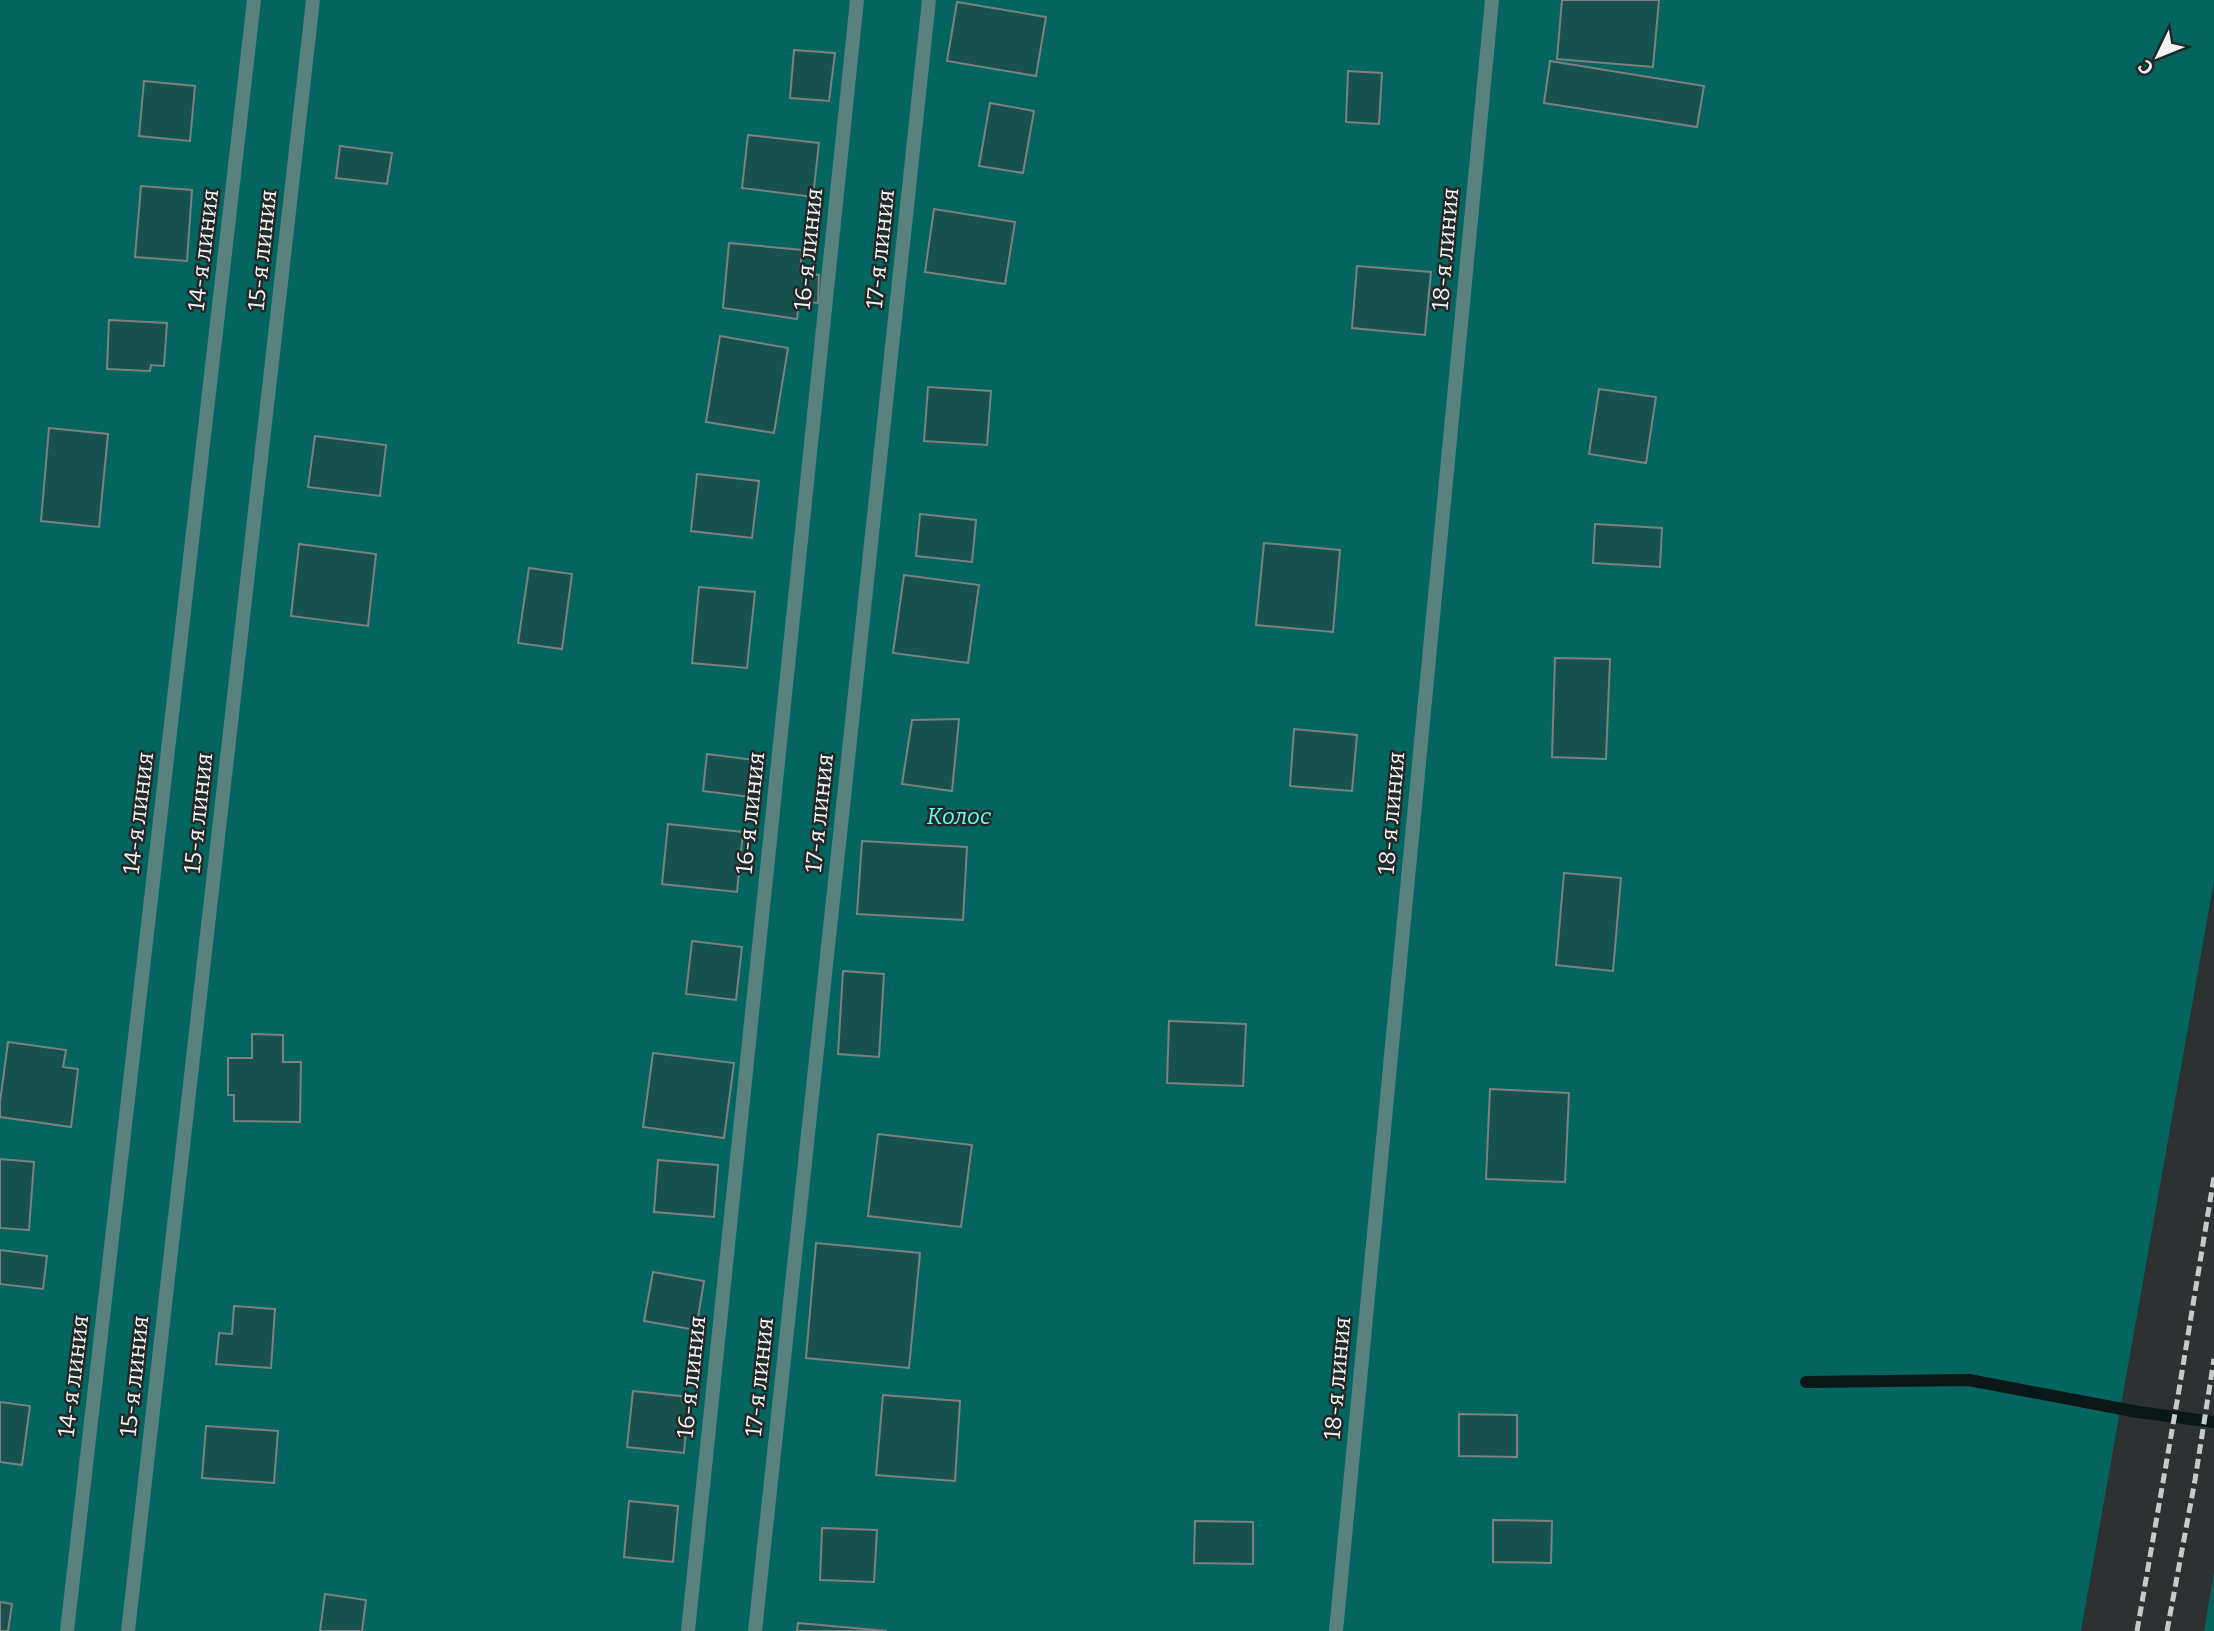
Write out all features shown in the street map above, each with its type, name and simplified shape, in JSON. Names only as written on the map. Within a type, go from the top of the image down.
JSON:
[{"type":"lane","name":"14-я линия","points":[[67,1631],[254,0]]},
{"type":"lane","name":"15-я линия","points":[[128,1631],[313,0]]},
{"type":"lane","name":"16-я линия","points":[[688,1631],[857,0]]},
{"type":"lane","name":"17-я линия","points":[[755,1631],[929,0]]},
{"type":"lane","name":"18-я линия","points":[[1336,1631],[1492,0]]},
{"type":"green space","name":"Колос","points":[[0,0],[2214,0],[2214,881],[2081,1631],[0,1631]]},
{"type":"green space","points":[[2214,1573],[2214,1631],[2204,1631]]},
{"type":"building","points":[[1562,0],[1659,0],[1653,67],[1557,59]]},
{"type":"building","points":[[957,2],[1046,17],[1036,76],[947,61]]},
{"type":"building","points":[[794,50],[835,53],[829,101],[790,98]]},
{"type":"building","points":[[1550,61],[1704,86],[1697,127],[1544,103]]},
{"type":"building","points":[[1348,71],[1382,73],[1379,124],[1346,122]]},
{"type":"building","points":[[144,81],[195,86],[190,141],[139,136]]},
{"type":"building","points":[[990,103],[1034,111],[1023,173],[979,166]]},
{"type":"building","points":[[748,135],[819,143],[813,197],[742,188]]},
{"type":"building","points":[[340,146],[392,153],[387,184],[336,178]]},
{"type":"building","points":[[141,186],[192,190],[187,261],[135,257]]},
{"type":"building","points":[[934,209],[1015,222],[1005,284],[925,272]]},
{"type":"building","points":[[729,243],[802,250],[800,273],[819,275],[818,303],[799,301],[797,319],[723,308]]},
{"type":"building","points":[[1357,266],[1431,272],[1425,335],[1352,328]]},
{"type":"building","points":[[109,320],[167,323],[164,366],[151,365],[150,371],[107,369]]},
{"type":"building","points":[[720,336],[788,348],[774,433],[706,422]]},
{"type":"building","points":[[928,387],[991,391],[987,445],[924,441]]},
{"type":"building","points":[[1599,389],[1656,397],[1646,463],[1589,454]]},
{"type":"building","points":[[49,428],[108,434],[99,527],[41,521]]},
{"type":"building","points":[[315,436],[386,445],[380,496],[308,487]]},
{"type":"building","points":[[697,474],[759,481],[752,538],[691,531]]},
{"type":"building","points":[[920,514],[976,520],[972,562],[916,556]]},
{"type":"building","points":[[1595,524],[1662,528],[1660,567],[1593,563]]},
{"type":"building","points":[[1264,543],[1340,550],[1333,632],[1256,625]]},
{"type":"building","points":[[299,544],[376,554],[368,626],[291,616]]},
{"type":"building","points":[[529,568],[572,574],[562,649],[518,643]]},
{"type":"building","points":[[904,575],[979,585],[968,663],[893,653]]},
{"type":"building","points":[[699,587],[755,592],[747,668],[692,663]]},
{"type":"building","points":[[1555,658],[1610,659],[1606,759],[1552,757]]},
{"type":"building","points":[[959,719],[952,791],[902,784],[912,720]]},
{"type":"building","points":[[1294,729],[1357,735],[1352,791],[1290,786]]},
{"type":"building","points":[[707,754],[755,760],[750,797],[703,791]]},
{"type":"building","points":[[668,824],[743,832],[737,892],[662,884]]},
{"type":"building","points":[[862,841],[967,847],[963,920],[857,914]]},
{"type":"building","points":[[1564,873],[1621,878],[1613,971],[1556,965]]},
{"type":"building","points":[[692,941],[742,947],[736,1000],[686,994]]},
{"type":"building","points":[[843,971],[884,974],[879,1057],[838,1054]]},
{"type":"building","points":[[1169,1021],[1246,1024],[1243,1086],[1167,1083]]},
{"type":"building","points":[[252,1034],[283,1035],[283,1062],[301,1062],[300,1122],[234,1121],[234,1095],[228,1095],[228,1058],[252,1058]]},
{"type":"building","points":[[8,1042],[66,1050],[63,1067],[78,1069],[71,1127],[0,1117]]},
{"type":"building","points":[[653,1053],[734,1063],[724,1138],[643,1127]]},
{"type":"building","points":[[1490,1089],[1569,1093],[1565,1182],[1486,1179]]},
{"type":"building","points":[[878,1134],[972,1145],[961,1227],[868,1216]]},
{"type":"building","points":[[0,1159],[34,1162],[29,1230],[0,1228]]},
{"type":"building","points":[[658,1160],[718,1165],[714,1217],[654,1212]]},
{"type":"building","points":[[816,1243],[920,1253],[909,1368],[806,1358]]},
{"type":"building","points":[[0,1250],[47,1256],[43,1289],[0,1284]]},
{"type":"building","points":[[653,1272],[704,1281],[696,1330],[644,1321]]},
{"type":"building","points":[[234,1306],[275,1309],[271,1368],[216,1364],[219,1333],[232,1334]]},
{"type":"building","points":[[633,1391],[689,1397],[684,1453],[627,1447]]},
{"type":"building","points":[[883,1395],[960,1401],[955,1481],[876,1475]]},
{"type":"building","points":[[0,1402],[30,1406],[22,1465],[0,1462]]},
{"type":"building","points":[[1459,1414],[1517,1415],[1517,1457],[1459,1456]]},
{"type":"building","points":[[206,1426],[278,1431],[274,1483],[202,1478]]},
{"type":"building","points":[[629,1501],[678,1506],[673,1562],[624,1557]]},
{"type":"building","points":[[1493,1520],[1552,1521],[1551,1563],[1493,1562]]},
{"type":"building","points":[[1195,1521],[1253,1522],[1253,1564],[1194,1563]]},
{"type":"building","points":[[822,1528],[877,1530],[874,1582],[820,1580]]},
{"type":"building","points":[[325,1594],[366,1600],[362,1631],[320,1631]]},
{"type":"building","points":[[0,1602],[12,1604],[8,1631],[0,1631]]},
{"type":"building","points":[[798,1623],[887,1631],[797,1631]]},
{"type":"waterway","points":[[1806,1382],[1969,1380],[2138,1412],[2214,1422]]},
{"type":"railway","points":[[2137,1631],[2214,1177]]},
{"type":"railway","points":[[2167,1631],[2214,1359]]}]
